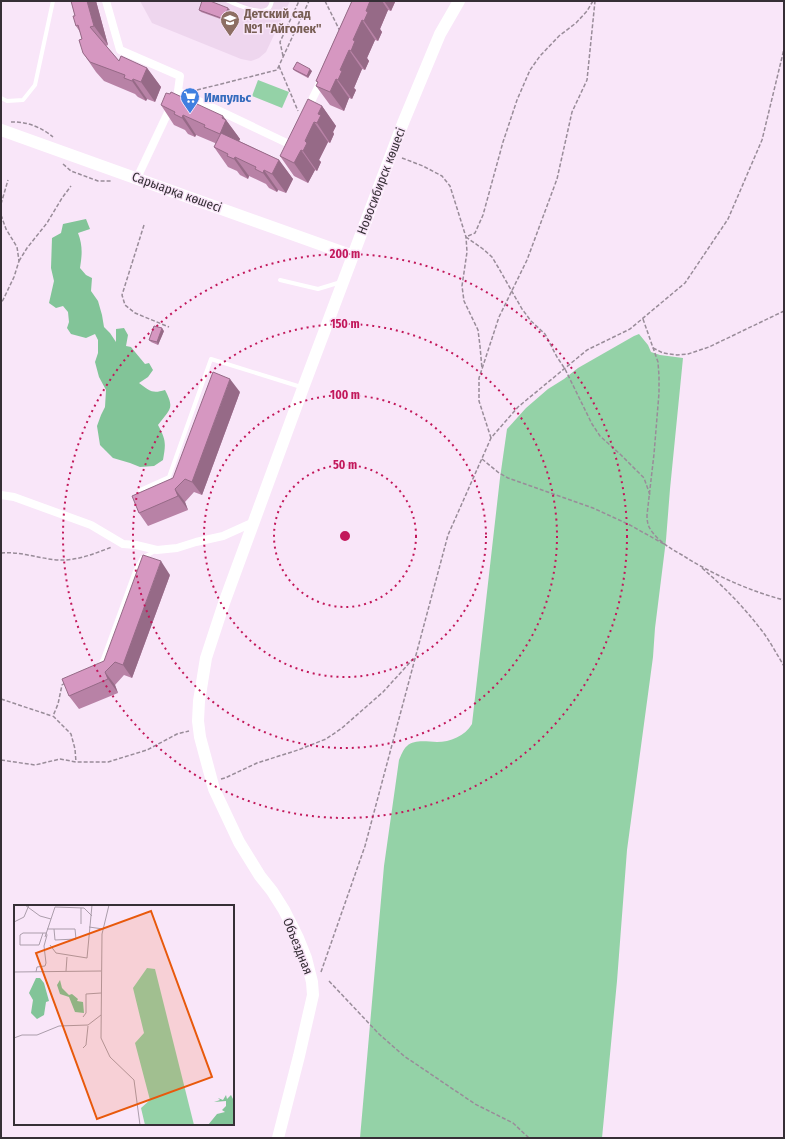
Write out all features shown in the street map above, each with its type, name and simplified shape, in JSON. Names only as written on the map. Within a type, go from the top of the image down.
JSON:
[{"type":"main road","name":"Новосибирск көшесі","points":[[199,729],[198,701],[206,658],[224,603],[391,154],[440,34],[456,2]]},
{"type":"main road","name":"Сарыарқа көшесі","points":[[1,130],[353,256]]},
{"type":"main road","name":"Объездная","points":[[199,729],[214,789],[239,842],[260,876],[284,910],[306,958],[312,982],[313,995],[278,1138]]},
{"type":"street","points":[[106,1],[120,50],[180,76],[181,92],[137,178]]},
{"type":"street","points":[[302,121],[324,74]]},
{"type":"street","points":[[181,92],[291,145],[297,133]]},
{"type":"street","points":[[1,495],[14,497],[91,525],[123,544],[136,545],[157,550],[177,548],[223,536],[254,522]]},
{"type":"lane","points":[[1,98],[7,101],[23,100],[35,85],[53,1]]},
{"type":"lane","points":[[228,1],[254,11],[261,12],[270,8],[272,1]]},
{"type":"lane","points":[[280,280],[318,289],[343,281]]},
{"type":"lane","points":[[140,490],[169,477],[211,359],[303,388]]},
{"type":"lane","points":[[95,669],[100,666],[103,660],[135,571],[142,558],[157,550]]},
{"type":"path","points":[[283,56],[280,42],[299,1]]},
{"type":"path","points":[[181,92],[277,70],[309,1]]},
{"type":"path","points":[[324,1],[343,36]]},
{"type":"path","points":[[466,237],[475,233],[484,215],[503,142],[517,100],[530,70],[540,56],[559,36],[576,23],[594,1]]},
{"type":"path","points":[[491,438],[479,401],[479,378],[499,318],[526,260],[557,179],[572,112],[587,80],[594,1]]},
{"type":"path","points":[[321,973],[365,846],[448,535],[491,438],[518,407],[587,350],[630,329],[685,283],[728,219],[762,140],[784,49]]},
{"type":"path","points":[[278,66],[302,121]]},
{"type":"path","points":[[391,154],[423,166],[442,176],[450,186],[466,237],[467,252],[462,286],[464,301],[478,330],[482,371]]},
{"type":"path","points":[[1,204],[8,180]]},
{"type":"path","points":[[1,302],[14,277],[19,261],[27,248],[47,223],[71,186]]},
{"type":"path","points":[[1,215],[6,229],[16,247],[19,261]]},
{"type":"path","points":[[144,225],[122,295],[125,305],[135,313],[169,327]]},
{"type":"path","points":[[466,237],[492,257],[522,309],[531,321],[545,334],[557,357],[565,368],[592,424],[600,436],[644,478],[650,494]]},
{"type":"path","points":[[653,348],[663,353],[677,355],[688,354],[709,347],[784,311]]},
{"type":"path","points":[[642,319],[658,362],[659,376],[647,515],[648,524],[652,532],[668,546]]},
{"type":"path","points":[[482,459],[499,473],[508,478],[592,508],[628,524],[699,565],[756,591],[784,600]]},
{"type":"path","points":[[1,553],[10,552],[60,561],[78,559],[123,544]]},
{"type":"path","points":[[699,565],[721,584],[760,628],[784,666]]},
{"type":"path","points":[[210,775],[225,778],[257,762],[298,750],[326,739],[342,728],[383,692],[415,658]]},
{"type":"path","points":[[53,716],[58,704],[62,685],[66,682]]},
{"type":"path","points":[[1,699],[53,716],[71,734],[75,749],[76,762]]},
{"type":"path","points":[[1,760],[35,765],[60,759],[76,762],[108,762],[147,750],[177,734],[199,729]]},
{"type":"path","points":[[328,981],[379,1034],[404,1056],[475,1104],[513,1123],[529,1138]]},
{"type":"shaded area","name":"Детский сад №1 \"Айголек\"","points":[[140,1],[290,1],[266,52],[259,58],[251,61],[241,59],[152,23]]},
{"type":"green space","points":[[258,80],[289,92],[282,108],[252,96]]},
{"type":"green space","points":[[86,219],[90,229],[78,233],[82,250],[80,268],[86,275],[92,278],[91,291],[98,301],[104,327],[116,342],[116,329],[124,328],[128,335],[126,346],[131,347],[145,364],[149,363],[153,370],[148,377],[139,383],[154,392],[165,390],[170,401],[170,409],[158,425],[165,442],[163,460],[154,466],[140,467],[113,458],[100,445],[97,426],[105,407],[106,390],[99,377],[95,362],[98,353],[98,340],[95,334],[86,338],[71,334],[67,328],[69,322],[68,312],[63,306],[56,308],[49,303],[54,281],[51,268],[52,238],[61,233],[63,224]]},
{"type":"green space","points":[[639,334],[648,345],[651,352],[660,355],[683,358],[666,540],[655,628],[653,657],[627,850],[617,981],[602,1138],[360,1138],[384,866],[399,760],[404,749],[414,742],[442,742],[457,738],[472,724],[507,429],[526,408],[548,389],[578,368]]},
{"type":"building","points":[[71,1],[87,1],[94,26],[90,27],[119,61],[121,56],[147,68],[141,82],[124,78],[125,75],[90,62],[83,53],[79,40],[82,39],[78,25],[76,26],[73,16],[75,16]]},
{"type":"building","points":[[202,1],[210,1],[228,8],[224,19],[199,10]]},
{"type":"building","points":[[352,1],[370,1],[366,11],[368,12],[364,21],[362,20],[353,40],[355,41],[340,70],[342,71],[338,80],[336,79],[330,92],[316,86],[318,82],[316,81]]},
{"type":"building","points":[[297,62],[310,69],[307,76],[293,69]]},
{"type":"building","points":[[171,92],[223,116],[222,118],[226,120],[220,134],[183,115],[182,118],[174,114],[175,112],[161,105],[166,93],[170,94]]},
{"type":"building","points":[[308,99],[322,106],[318,114],[321,115],[317,123],[314,122],[305,141],[307,143],[303,151],[301,150],[294,163],[280,156]]},
{"type":"building","points":[[221,133],[279,160],[272,174],[264,170],[263,173],[255,169],[256,167],[235,157],[234,159],[227,156],[228,154],[214,147]]},
{"type":"building","points":[[154,326],[162,328],[157,342],[149,340]]},
{"type":"building","points":[[213,372],[230,379],[192,482],[185,479],[175,489],[178,496],[139,513],[132,496],[173,478]]},
{"type":"building","points":[[143,555],[161,561],[123,665],[115,662],[105,672],[108,679],[69,696],[62,679],[104,661]]},
{"type":"place","name":"Детский сад №1 \"Айголек\"","points":[[230,37]]},
{"type":"place","name":"Импульс","points":[[190,114]]}]
